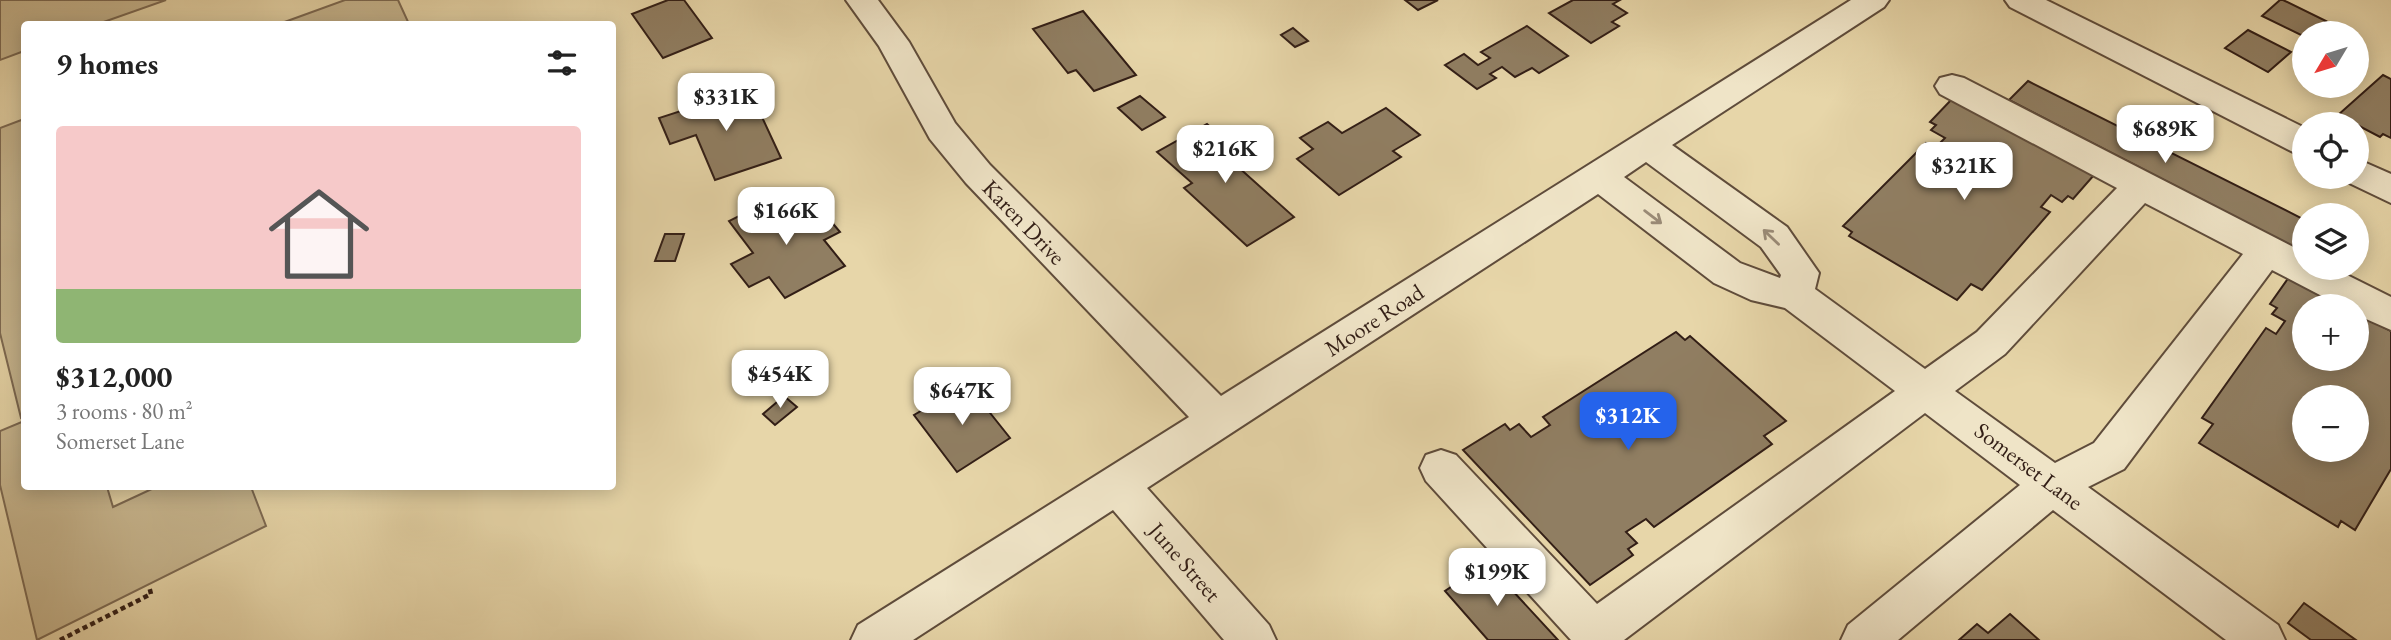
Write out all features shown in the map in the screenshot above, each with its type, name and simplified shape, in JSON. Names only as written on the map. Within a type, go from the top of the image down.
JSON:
[{"type":"street","name":"Karen Drive","points":[[862,0],[893,42],[942,131],[978,174],[1218,420]]},
{"type":"street","name":"Moore Road","points":[[874,640],[1873,0]]},
{"type":"street","points":[[2021,0],[2292,136]]},
{"type":"street","points":[[1952,86],[2391,315]]},
{"type":"street","points":[[1647,145],[1774,237],[1800,273],[1795,295]]},
{"type":"street","name":"Somerset Lane","points":[[1599,176],[1727,274],[1764,290],[1795,295],[2262,640]]},
{"type":"street","points":[[2369,178],[2391,190]]},
{"type":"street","points":[[1441,468],[1597,637],[1991,343],[2141,185]]},
{"type":"street","points":[[1864,640],[2053,484],[2109,456],[2267,250]]},
{"type":"street","name":"June Street","points":[[1117,484],[1253,640]]},
{"type":"path","points":[[60,640],[151,594],[149,586]]},
{"type":"shaded area","points":[[0,0],[166,0],[106,21],[21,21],[21,52],[0,60]]},
{"type":"shaded area","points":[[345,0],[398,0],[408,21],[287,21]]},
{"type":"shaded area","points":[[21,120],[21,418],[0,333],[0,128]]},
{"type":"shaded area","points":[[21,422],[21,490],[108,490],[113,507],[150,490],[252,490],[266,526],[37,640],[0,485],[0,431]]},
{"type":"building","points":[[668,0],[684,0],[712,38],[663,58],[632,14]]},
{"type":"building","points":[[1405,0],[1438,0],[1418,10]]},
{"type":"building","points":[[1573,0],[1620,0],[1613,4],[1627,13],[1612,22],[1619,26],[1591,43],[1549,13]]},
{"type":"building","points":[[2283,0],[2326,21],[2292,21],[2292,31],[2262,16]]},
{"type":"building","points":[[1083,11],[1136,75],[1094,91],[1076,70],[1068,73],[1033,29]]},
{"type":"building","points":[[1527,26],[1568,56],[1539,73],[1532,68],[1515,77],[1502,67],[1490,74],[1496,78],[1477,89],[1445,65],[1464,54],[1478,65],[1490,58],[1481,52]]},
{"type":"building","points":[[1293,28],[1308,41],[1295,47],[1281,35]]},
{"type":"building","points":[[2248,30],[2291,52],[2268,72],[2225,48]]},
{"type":"building","points":[[2383,75],[2391,79],[2391,138],[2383,134],[2380,137],[2369,131],[2369,112],[2341,112],[2357,98],[2370,98],[2370,87]]},
{"type":"building","points":[[2028,81],[2292,213],[2292,246],[2009,100]]},
{"type":"building","points":[[749,89],[781,158],[715,180],[696,135],[670,144],[659,118]]},
{"type":"building","points":[[1140,96],[1165,117],[1142,130],[1118,108]]},
{"type":"building","points":[[1951,100],[2094,175],[2073,199],[2068,196],[2062,202],[2051,195],[2041,207],[2050,212],[1982,290],[1971,284],[1957,300],[1849,236],[1852,232],[1843,226],[1926,143],[1935,148],[1945,138],[1931,130],[1936,125],[1930,122]]},
{"type":"building","points":[[1386,108],[1420,135],[1393,151],[1401,157],[1339,195],[1297,159],[1313,149],[1300,138],[1328,122],[1342,133]]},
{"type":"building","points":[[1207,124],[1248,160],[1237,166],[1294,217],[1247,246],[1184,188],[1192,183],[1157,152]]},
{"type":"building","points":[[775,198],[793,220],[819,207],[840,232],[824,240],[845,266],[785,298],[769,277],[749,287],[731,264],[753,253],[729,221]]},
{"type":"building","points":[[665,234],[684,234],[675,261],[655,261]]},
{"type":"building","points":[[2289,277],[2321,294],[2292,294],[2292,371],[2369,371],[2369,319],[2391,331],[2391,469],[2355,530],[2341,521],[2338,527],[2199,443],[2213,424],[2202,418],[2266,328],[2276,334],[2285,321],[2272,314],[2277,308],[2270,304]]},
{"type":"building","points":[[1676,332],[1685,340],[1690,336],[1786,421],[1764,436],[1772,444],[1654,527],[1646,519],[1626,532],[1637,543],[1628,549],[1633,555],[1590,585],[1463,450],[1505,424],[1510,430],[1519,424],[1531,437],[1550,425],[1543,417]]},
{"type":"building","points":[[967,384],[1010,438],[957,472],[914,415]]},
{"type":"building","points":[[784,396],[797,407],[775,425],[763,414]]},
{"type":"building","points":[[1487,563],[1558,640],[1488,640],[1445,591]]},
{"type":"building","points":[[2304,603],[2356,640],[2311,640],[2288,623]]},
{"type":"building","points":[[2010,614],[2039,640],[1959,640],[1977,624],[1988,633]]}]
